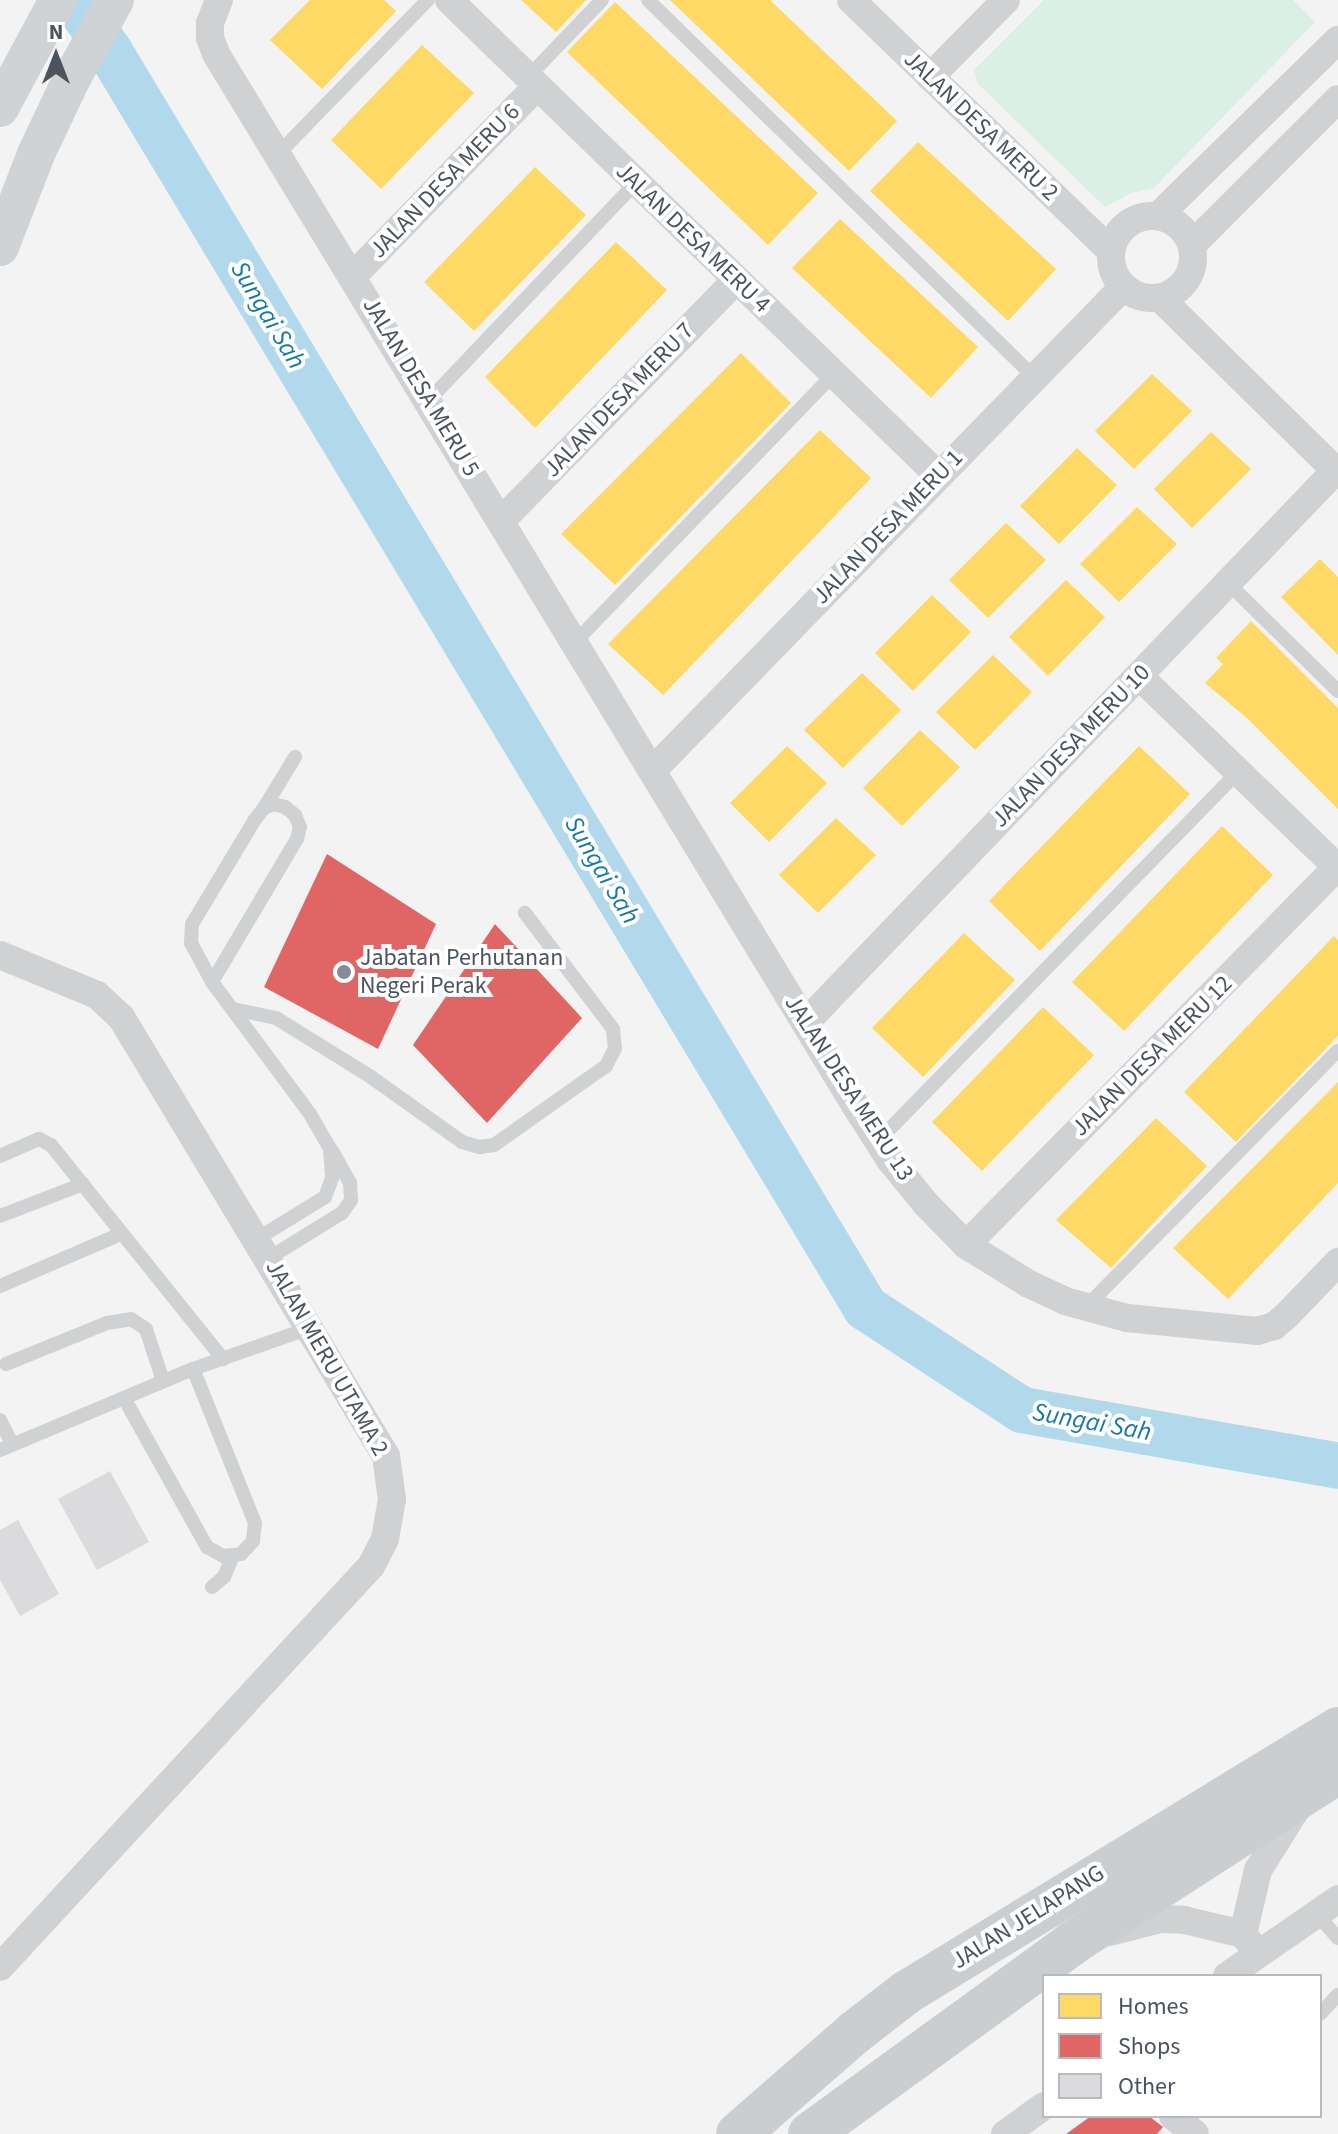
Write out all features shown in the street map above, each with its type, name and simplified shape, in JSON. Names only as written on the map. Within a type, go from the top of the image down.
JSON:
[{"type":"main road","points":[[0,108],[58,0]]},
{"type":"main road","points":[[0,247],[36,154],[72,78],[115,0]]},
{"type":"main road","name":"JALAN JELAPANG","points":[[738,2134],[854,2033],[907,1992],[1338,1729]]},
{"type":"main road","name":"JALAN JELAPANG","points":[[810,2134],[1074,1942],[1326,1779]]},
{"type":"street","name":"JALAN DESA MERU 5","points":[[219,0],[210,23],[210,38],[654,769]]},
{"type":"street","name":"JALAN DESA MERU 4","points":[[449,0],[938,475]]},
{"type":"street","name":"JALAN DESA MERU 2","points":[[851,0],[1111,251]]},
{"type":"street","points":[[930,77],[1006,0]]},
{"type":"street","points":[[1158,216],[1179,226],[1192,245],[1194,256],[1189,278],[1171,294],[1160,298],[1134,295],[1123,287],[1111,264],[1111,251],[1123,229],[1133,221],[1158,216],[1338,40]]},
{"type":"street","name":"JALAN DESA MERU 6","points":[[353,276],[531,82]]},
{"type":"street","points":[[1192,245],[1338,99]]},
{"type":"street","points":[[1241,133],[1273,163]]},
{"type":"street","name":"JALAN DESA MERU 7","points":[[502,520],[736,280]]},
{"type":"street","name":"JALAN DESA MERU 1","points":[[654,769],[1123,287]]},
{"type":"street","points":[[1160,298],[1337,470]]},
{"type":"street","name":"JALAN DESA MERU 10","points":[[806,1022],[1337,470]]},
{"type":"street","points":[[1139,676],[1338,868]]},
{"type":"street","name":"JALAN DESA MERU 13","points":[[654,769],[878,1141],[926,1204],[966,1245],[1029,1284],[1085,1307],[1127,1318],[1257,1331],[1274,1326],[1287,1315],[1338,1262]]},
{"type":"street","name":"JALAN DESA MERU 12","points":[[966,1245],[1338,868]]},
{"type":"street","name":"JALAN MERU UTAMA 2","points":[[0,955],[77,986],[111,1006],[133,1034],[386,1456],[392,1499],[381,1552],[371,1566],[0,1967]]},
{"type":"street","points":[[1228,1974],[1250,1944],[1263,1860],[1282,1826],[1326,1779]]},
{"type":"street","points":[[1074,1942],[1160,1919],[1184,1920],[1250,1944],[1327,1906]]},
{"type":"street","points":[[1005,2134],[1042,2107]]},
{"type":"lane","points":[[278,154],[428,0]]},
{"type":"lane","points":[[531,82],[602,0]]},
{"type":"lane","points":[[648,0],[1034,377]]},
{"type":"lane","points":[[429,400],[636,183]]},
{"type":"lane","points":[[576,641],[834,374]]},
{"type":"lane","points":[[1228,583],[1338,691]]},
{"type":"lane","points":[[263,1249],[342,1213],[351,1200],[350,1183],[310,1114],[212,982],[191,943],[192,924],[295,757]]},
{"type":"lane","points":[[878,1141],[1238,772]]},
{"type":"lane","points":[[212,982],[297,839],[300,827],[295,815],[274,804],[264,808]]},
{"type":"lane","points":[[233,1009],[276,1018],[371,1077],[462,1142],[480,1147],[494,1145],[606,1066],[615,1048],[613,1029],[525,913]]},
{"type":"lane","points":[[1085,1307],[1338,1051]]},
{"type":"lane","points":[[0,1156],[43,1139],[83,1184],[223,1359]]},
{"type":"lane","points":[[263,1249],[325,1197],[332,1178],[330,1148]]},
{"type":"lane","points":[[0,1216],[83,1184]]},
{"type":"lane","points":[[0,1286],[121,1234]]},
{"type":"lane","points":[[6,1364],[107,1323],[131,1319],[146,1329],[163,1381]]},
{"type":"lane","points":[[0,1420],[6,1447],[193,1369],[311,1328]]},
{"type":"lane","points":[[124,1398],[207,1547],[214,1553],[241,1554],[253,1541],[255,1523],[193,1369]]},
{"type":"lane","points":[[212,1587],[224,1577],[233,1556]]},
{"type":"lane","points":[[1327,1906],[1338,1938]]},
{"type":"lane","points":[[1322,2012],[1338,1995]]},
{"type":"green space","points":[[1044,0],[1293,0],[1315,22],[1154,188],[1131,193],[1105,207],[978,84],[974,70]]},
{"type":"building: Homes","points":[[310,0],[384,0],[396,11],[322,89],[270,40]]},
{"type":"building: Homes","points":[[521,0],[586,0],[556,32]]},
{"type":"building: Homes","points":[[670,0],[770,0],[897,121],[849,171]]},
{"type":"building: Homes","points":[[615,2],[818,193],[768,245],[567,52]]},
{"type":"building: Homes","points":[[422,45],[474,93],[381,189],[331,140]]},
{"type":"building: Homes","points":[[918,142],[1056,269],[1008,321],[870,191]]},
{"type":"building: Homes","points":[[535,167],[586,215],[474,331],[424,282]]},
{"type":"building: Homes","points":[[840,219],[978,347],[931,398],[792,268]]},
{"type":"building: Homes","points":[[616,242],[667,290],[535,428],[485,377]]},
{"type":"building: Homes","points":[[741,353],[791,403],[615,585],[561,534]]},
{"type":"building: Homes","points":[[1152,374],[1192,411],[1134,469],[1095,431]]},
{"type":"building: Homes","points":[[820,430],[871,478],[663,695],[608,644]]},
{"type":"building: Homes","points":[[1211,432],[1251,469],[1192,528],[1154,489]]},
{"type":"building: Homes","points":[[1077,448],[1117,485],[1059,544],[1020,506]]},
{"type":"building: Homes","points":[[1137,507],[1177,544],[1119,602],[1080,564]]},
{"type":"building: Homes","points":[[1006,523],[1046,560],[988,618],[949,580]]},
{"type":"building: Homes","points":[[1320,559],[1338,577],[1338,655],[1281,597]]},
{"type":"building: Homes","points":[[1066,580],[1105,617],[1048,676],[1009,637]]},
{"type":"building: Homes","points":[[932,595],[971,632],[913,691],[875,653]]},
{"type":"building: Homes","points":[[1251,621],[1338,708],[1338,809],[1248,719],[1205,683],[1223,664],[1216,658]]},
{"type":"building: Homes","points":[[993,655],[1032,692],[975,750],[936,712]]},
{"type":"building: Homes","points":[[862,673],[901,710],[843,768],[804,730]]},
{"type":"building: Homes","points":[[920,730],[960,767],[902,826],[863,788]]},
{"type":"building: Homes","points":[[787,746],[827,783],[769,842],[730,803]]},
{"type":"building: Homes","points":[[1139,746],[1190,794],[1040,951],[989,901]]},
{"type":"building: Homes","points":[[836,818],[876,855],[818,913],[779,875]]},
{"type":"building: Homes","points":[[1222,826],[1273,875],[1124,1031],[1072,982]]},
{"type":"building: Homes","points":[[964,933],[1015,980],[923,1077],[872,1028]]},
{"type":"building: Homes","points":[[1334,936],[1338,940],[1338,1036],[1236,1142],[1184,1092]]},
{"type":"building: Homes","points":[[1043,1007],[1094,1055],[982,1171],[932,1122]]},
{"type":"building: Homes","points":[[1338,1082],[1338,1183],[1228,1299],[1173,1248]]},
{"type":"building: Homes","points":[[1156,1118],[1207,1166],[1111,1268],[1056,1220]]},
{"type":"building: Shops","points":[[327,854],[436,924],[378,1049],[264,987]]},
{"type":"building: Shops","points":[[495,924],[582,1018],[487,1123],[413,1045]]},
{"type":"building: Shops","points":[[1088,2118],[1152,2118],[1163,2127],[1157,2134],[1066,2134]]},
{"type":"building: Other","points":[[110,1471],[149,1542],[97,1570],[58,1499]]},
{"type":"building: Other","points":[[18,1520],[59,1594],[20,1616],[0,1580],[0,1530]]},
{"type":"waterway","name":"Sungai Sah","points":[[74,0],[110,52],[866,1308],[1022,1410],[1338,1466]]},
{"type":"place","name":"Jabatan Perhutanan Negeri Perak","points":[[344,972]]}]
